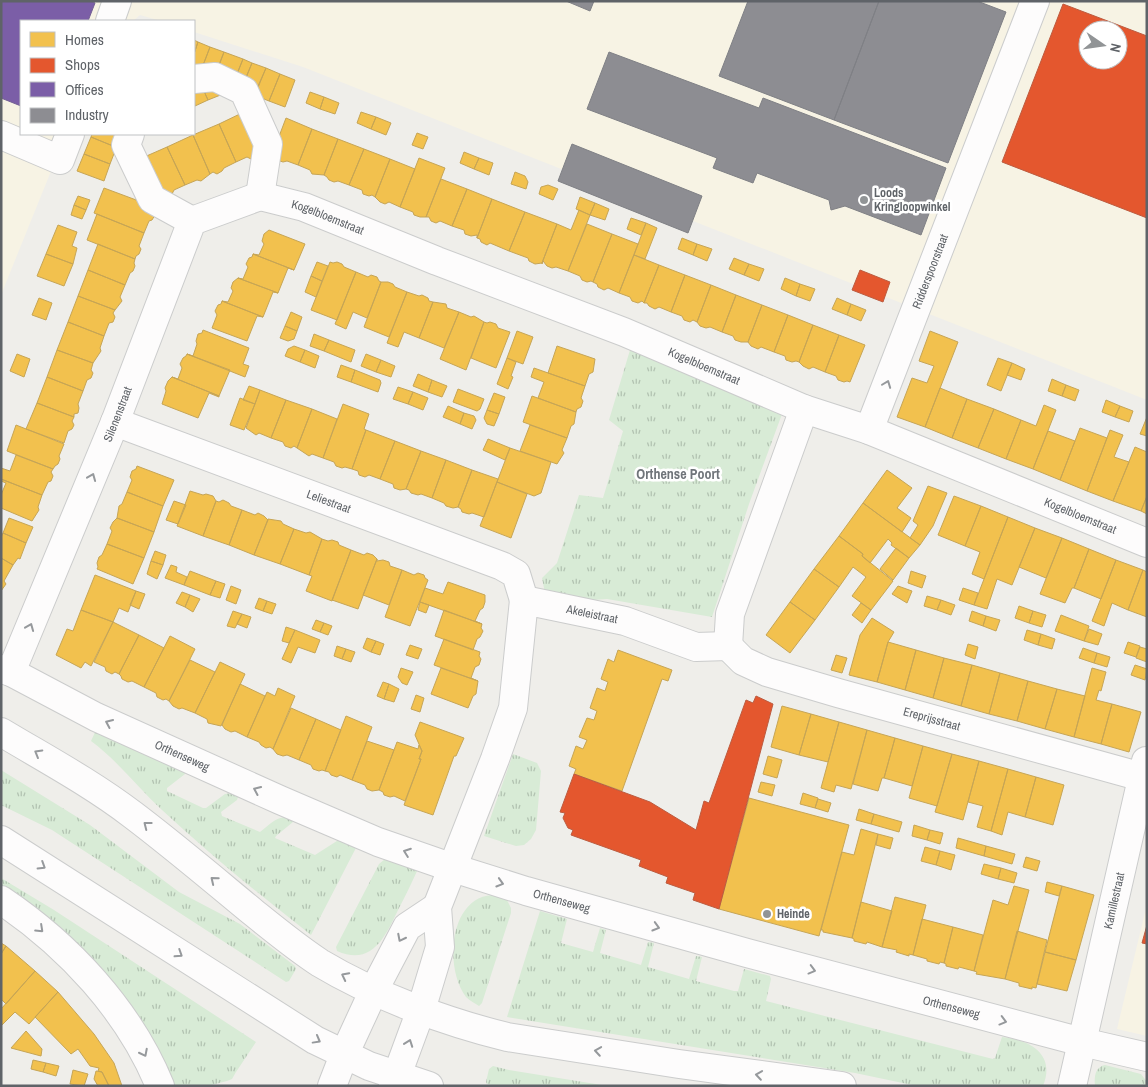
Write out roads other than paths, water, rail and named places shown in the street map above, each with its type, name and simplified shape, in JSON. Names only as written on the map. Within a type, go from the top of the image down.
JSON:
[{"type":"street","points":[[110,20],[117,1]]},
{"type":"street","name":"Ridderspoorstraat","points":[[869,430],[1035,1]]},
{"type":"street","points":[[130,135],[126,145],[152,200],[192,221],[260,196],[268,144],[244,91],[215,77],[195,79]]},
{"type":"street","points":[[1,135],[60,160],[70,135]]},
{"type":"street","name":"Kogelbloemstraat","points":[[260,196],[304,207],[437,261],[624,332],[804,409],[869,430],[1147,543]]},
{"type":"street","name":"Silenenstraat","points":[[6,670],[115,422],[192,221]]},
{"type":"street","points":[[728,646],[730,614],[804,409]]},
{"type":"street","name":"Leliestraat","points":[[115,422],[502,566],[516,574],[524,600]]},
{"type":"street","points":[[395,1081],[421,1010],[440,947],[437,907],[496,759],[513,708],[524,600]]},
{"type":"street","name":"Akeleistraat","points":[[524,600],[625,620],[696,646],[728,646]]},
{"type":"street","name":"Ereprijsstraat","points":[[728,646],[742,661],[767,672],[1144,768]]},
{"type":"street","name":"Orthenseweg","points":[[6,670],[96,717],[280,800],[378,842],[453,868],[747,953],[1082,1042],[1147,1057]]},
{"type":"street","points":[[1,732],[74,775],[132,814],[282,936],[313,958],[346,977],[421,1010],[482,1031],[507,1037],[679,1064],[842,1086]]},
{"type":"street","name":"Kamillestraat","points":[[1072,1086],[1144,768]]},
{"type":"street","points":[[1,840],[287,1023],[395,1081],[428,1086]]},
{"type":"street","points":[[1,900],[27,917],[88,975],[128,1025],[143,1050],[160,1086]]},
{"type":"street","points":[[332,1086],[374,990],[407,927],[437,907]]},
{"type":"place","name":"Loods Kringloopwinkel","points":[[864,200]]},
{"type":"place","name":"Heinde","points":[[767,914]]},
{"type":"district","name":"Orthense Poort","points":[[678,474]]}]
